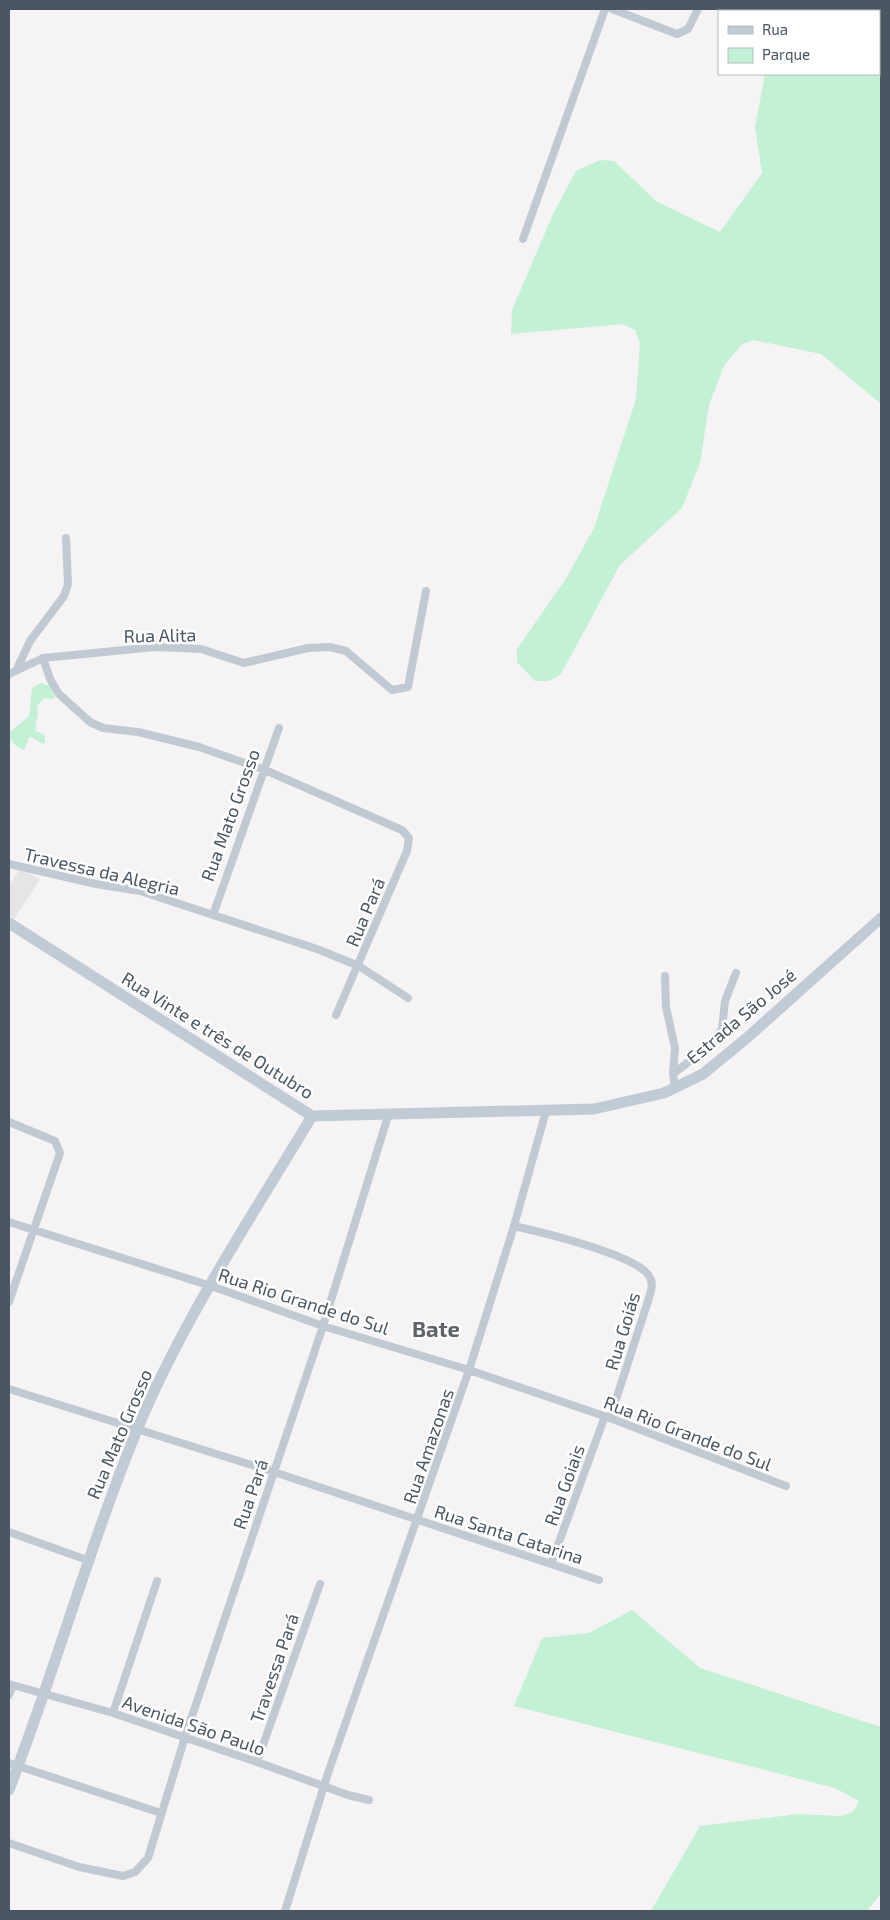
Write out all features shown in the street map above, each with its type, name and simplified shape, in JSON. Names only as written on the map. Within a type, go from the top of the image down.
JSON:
[{"type":"street","points":[[523,239],[605,9]]},
{"type":"street","points":[[612,9],[677,34],[688,29],[698,9]]},
{"type":"street","points":[[17,669],[30,641],[64,596],[68,584],[66,538]]},
{"type":"street","name":"Rua Alita","points":[[9,674],[43,658],[178,646],[201,649],[244,663],[308,648],[330,647],[346,650],[392,690],[399,689],[408,687],[426,591]]},
{"type":"street","points":[[43,658],[50,679],[59,694],[90,722],[103,728],[138,732],[198,747],[265,770]]},
{"type":"street","name":"Rua Mato Grosso","points":[[213,915],[279,728]]},
{"type":"street","name":"Rua Pará","points":[[265,770],[393,824],[402,830],[410,842],[336,1015]]},
{"type":"street","name":"Travessa da Alegria","points":[[9,864],[96,884],[140,891],[316,949],[358,966],[408,998]]},
{"type":"street","name":"Estrada São José","points":[[546,1111],[610,1106],[642,1100],[675,1088],[703,1074],[748,1037],[881,918]]},
{"type":"street","name":"Rua Vinte e três de Outubro","points":[[9,923],[312,1116],[546,1111]]},
{"type":"street","points":[[673,1074],[708,1047],[722,1029],[725,1001],[736,972]]},
{"type":"street","points":[[665,976],[666,1007],[675,1048],[673,1074],[675,1088]]},
{"type":"street","name":"Rua Amazonas","points":[[285,1911],[324,1786],[469,1370],[514,1226],[546,1111]]},
{"type":"street","name":"Rua Pará","points":[[9,1843],[79,1868],[126,1876],[139,1869],[148,1858],[185,1737],[323,1326],[389,1113]]},
{"type":"street","name":"Rua Mato Grosso","points":[[9,1790],[12,1770],[43,1693],[87,1560],[138,1429],[180,1340],[210,1286],[312,1116]]},
{"type":"street","points":[[9,1122],[55,1141],[59,1145],[60,1153],[9,1302]]},
{"type":"street","name":"Rua Rio Grande do Sul","points":[[9,1222],[210,1286],[323,1326],[469,1370],[608,1417],[786,1486]]},
{"type":"street","name":"Rua Goiás","points":[[514,1226],[605,1251],[642,1268],[652,1282],[649,1298],[608,1417]]},
{"type":"street","name":"Rua Santa Catarina","points":[[9,1389],[274,1472],[600,1580]]},
{"type":"street","name":"Rua Goiais","points":[[551,1564],[608,1417]]},
{"type":"street","points":[[9,1532],[87,1560]]},
{"type":"street","points":[[113,1713],[157,1581]]},
{"type":"street","name":"Travessa Pará","points":[[257,1762],[320,1584]]},
{"type":"street","points":[[9,1695],[11,1685]]},
{"type":"street","name":"Avenida São Paulo","points":[[11,1685],[113,1713],[257,1762],[348,1796],[368,1800]]},
{"type":"street","points":[[12,1770],[161,1813]]},
{"type":"shaded area","points":[[20,869],[40,879],[14,919],[9,915],[9,885]]},
{"type":"green space","points":[[881,9],[881,404],[821,354],[753,340],[741,345],[724,366],[709,405],[700,463],[682,508],[620,565],[561,674],[549,681],[535,681],[517,662],[517,649],[567,577],[594,528],[636,399],[640,343],[635,330],[623,324],[511,334],[512,310],[553,214],[576,171],[600,160],[614,161],[656,201],[720,232],[762,173],[755,127],[765,75],[880,75],[880,10],[776,10]]},
{"type":"green space","points":[[41,683],[50,686],[55,696],[53,699],[44,698],[37,706],[36,731],[45,735],[45,742],[43,744],[32,737],[29,738],[24,750],[14,744],[10,739],[9,733],[29,716],[32,688]]},
{"type":"green space","points":[[632,1610],[700,1668],[881,1727],[881,1893],[867,1911],[651,1911],[700,1826],[798,1814],[840,1816],[853,1812],[859,1801],[835,1788],[514,1706],[542,1638],[589,1633]]},
{"type":"district","name":"Bate","points":[[436,1328]]}]
